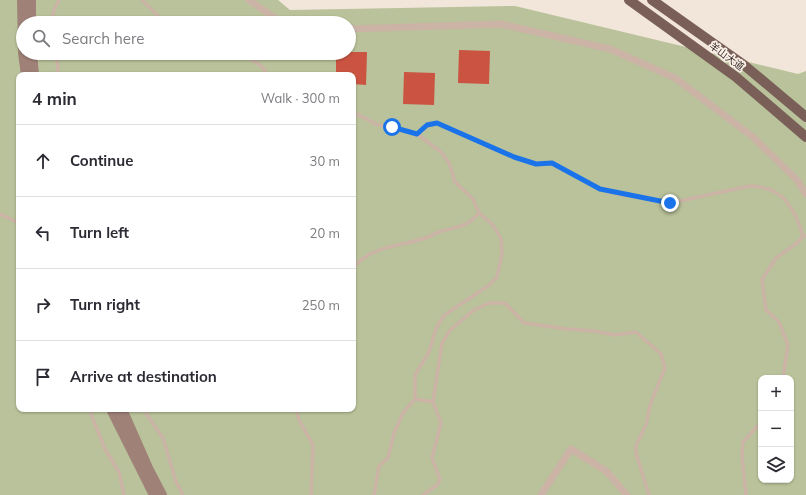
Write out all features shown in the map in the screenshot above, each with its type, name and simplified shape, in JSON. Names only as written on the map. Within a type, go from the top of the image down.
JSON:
[{"type":"main road","name":"羊山大道","points":[[629,0],[736,77],[806,137]]},
{"type":"main road","name":"羊山大道","points":[[652,0],[744,65],[806,117]]},
{"type":"street","points":[[22,0],[22,16]]},
{"type":"street","points":[[31,0],[31,16]]},
{"type":"street","points":[[249,0],[272,16]]},
{"type":"street","points":[[356,29],[501,24],[610,49],[675,78],[753,137],[797,180],[806,194]]},
{"type":"street","points":[[24,60],[26,72]]},
{"type":"street","points":[[33,60],[34,72]]},
{"type":"street","points":[[112,412],[154,495]]},
{"type":"street","points":[[123,412],[148,468],[162,495]]},
{"type":"street","points":[[541,495],[571,449],[606,471],[627,495]]},
{"type":"lane","points":[[53,16],[59,0]]},
{"type":"lane","points":[[142,0],[158,16]]},
{"type":"lane","points":[[56,60],[58,65],[57,72]]},
{"type":"lane","points":[[251,60],[258,62],[266,72]]},
{"type":"lane","points":[[356,114],[376,124],[417,134],[441,152],[449,164],[455,182],[473,199],[479,213],[492,225],[501,239],[502,254],[497,276],[488,286],[472,295],[446,314],[434,332],[429,352],[415,375],[414,399],[403,412],[394,433],[388,458],[379,466],[374,495]]},
{"type":"lane","points":[[417,134],[427,125],[437,123],[514,157],[536,164],[552,163],[600,189],[670,203],[750,186],[761,186],[779,194],[797,215],[805,236],[776,258],[762,280],[766,310],[779,322],[788,345],[783,375]]},
{"type":"lane","points":[[356,266],[374,251],[424,239],[438,232],[462,227],[472,222],[479,213]]},
{"type":"lane","points":[[0,214],[16,222]]},
{"type":"lane","points":[[423,495],[438,485],[440,479],[432,458],[441,423],[433,402],[442,343],[450,330],[474,310],[489,303],[505,303],[524,323],[567,330],[594,331],[614,335],[636,332],[661,354],[665,368],[650,405],[646,425],[636,445],[636,454],[649,495]]},
{"type":"lane","points":[[414,399],[433,402]]},
{"type":"lane","points":[[91,412],[105,448],[119,472],[124,495]]},
{"type":"lane","points":[[145,412],[163,438],[176,482],[183,495]]},
{"type":"lane","points":[[297,412],[299,420],[313,445],[311,495]]},
{"type":"lane","points":[[746,495],[742,456],[743,442],[758,425]]},
{"type":"green space","points":[[0,0],[278,0],[290,10],[515,6],[798,74],[806,71],[806,495],[0,495]]},
{"type":"building","points":[[459,50],[490,51],[489,84],[458,83]]},
{"type":"building","points":[[356,52],[367,52],[366,85],[356,84],[356,72],[336,72],[336,60],[356,60]]},
{"type":"building","points":[[404,72],[435,73],[434,105],[403,104]]},
{"type":"route","points":[[392,127],[417,134],[427,125],[437,123],[486,146],[514,157],[536,164],[552,163],[600,189],[670,203]]}]
